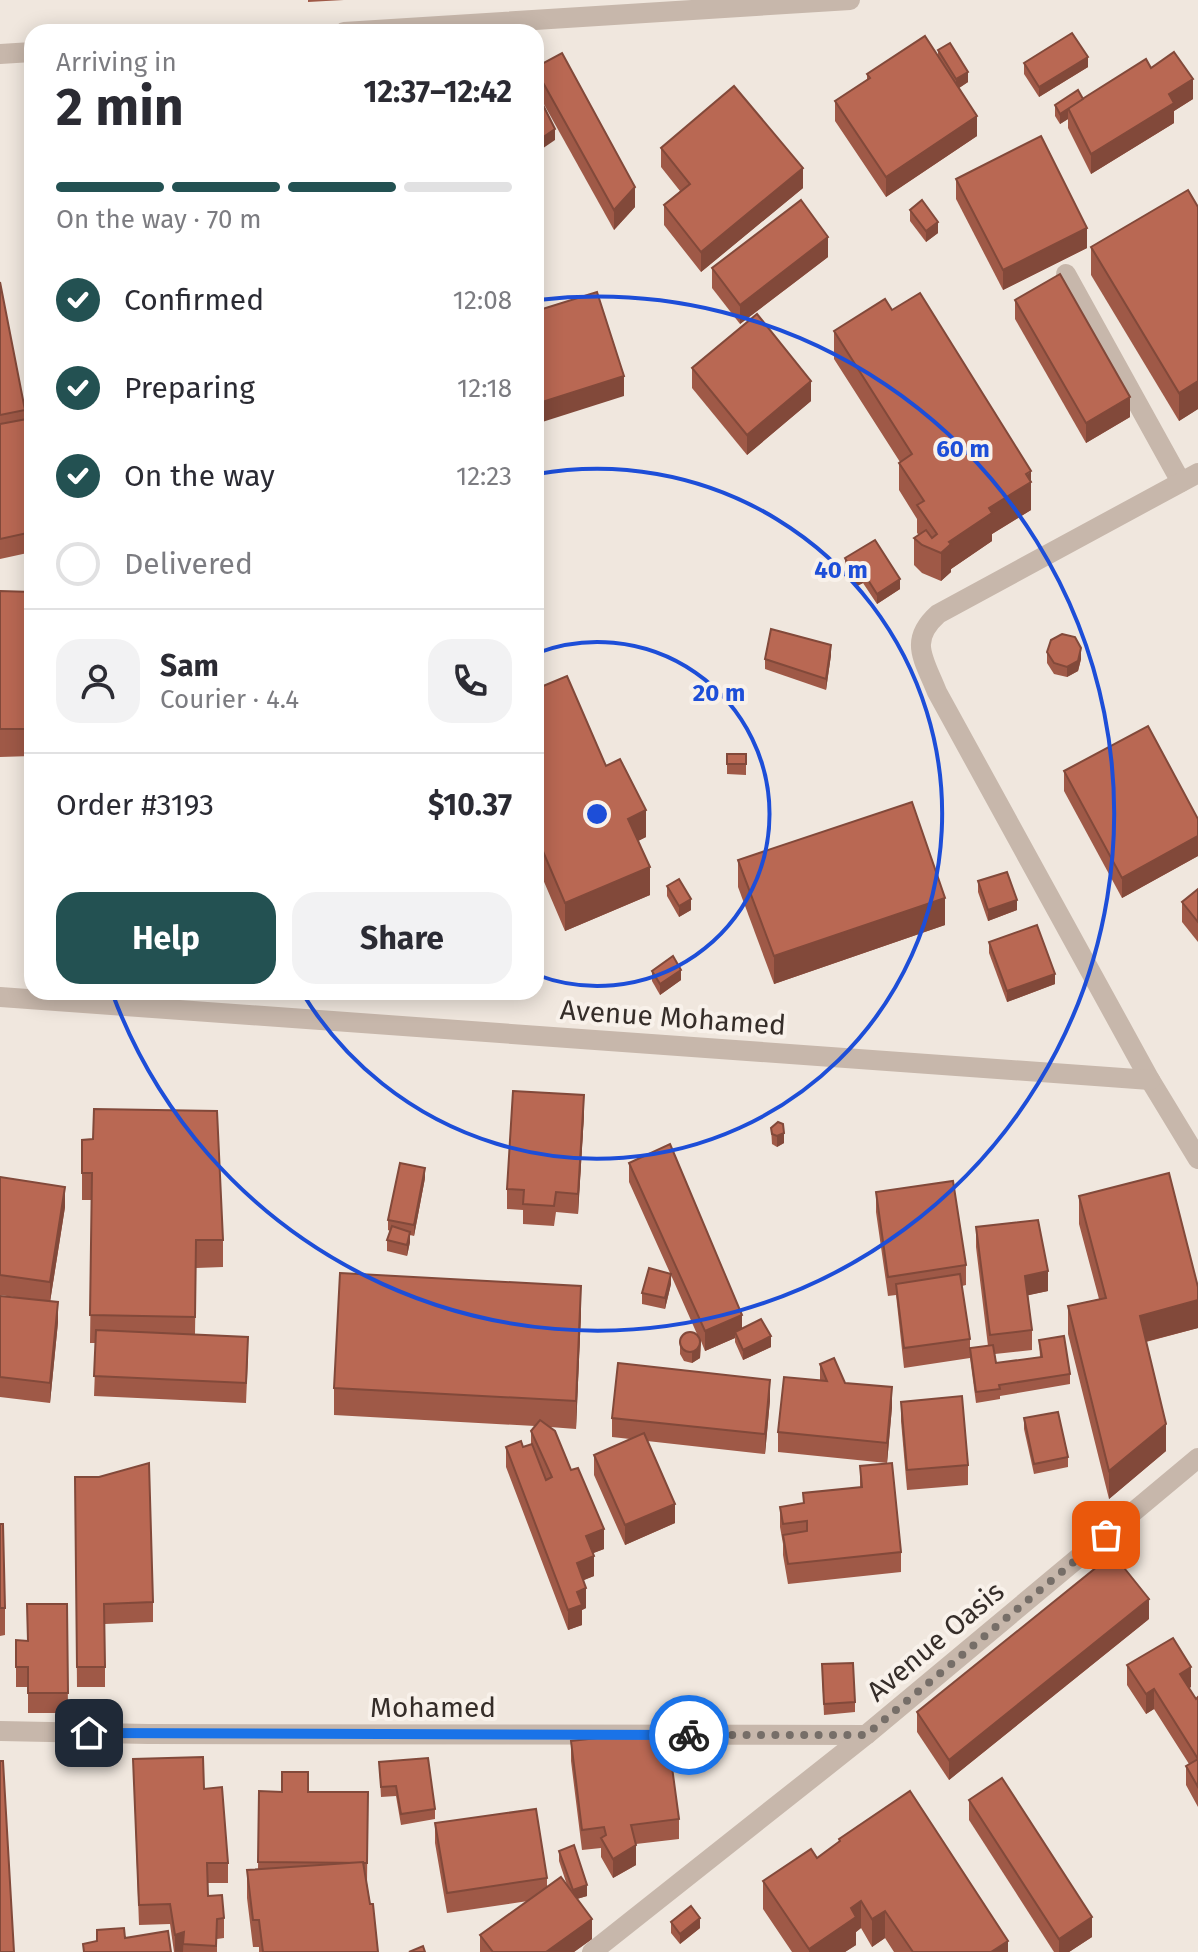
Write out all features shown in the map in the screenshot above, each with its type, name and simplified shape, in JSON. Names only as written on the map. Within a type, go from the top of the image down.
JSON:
[{"type":"street","points":[[470,24],[850,0]]},
{"type":"street","points":[[0,54],[24,52]]},
{"type":"street","points":[[1066,274],[1190,477],[938,614],[924,626],[920,638],[937,692],[1150,1080],[1198,1159]]},
{"type":"street","name":"Avenue Mohamed","points":[[0,997],[24,999]]},
{"type":"street","name":"Avenue Mohamed","points":[[42,1000],[1150,1080]]},
{"type":"street","name":"Avenue Oasis","points":[[592,1952],[866,1735],[1198,1458]]},
{"type":"street","name":"Mohamed","points":[[0,1731],[866,1735]]},
{"type":"building","points":[[1072,33],[1088,57],[1039,87],[1024,63]]},
{"type":"building","points":[[925,36],[977,116],[886,177],[835,101],[870,78],[867,74]]},
{"type":"building","points":[[950,43],[968,72],[956,79],[938,50]]},
{"type":"building","points":[[1174,52],[1193,79],[1169,94],[1174,103],[1091,154],[1068,108],[1146,59],[1151,68]]},
{"type":"building","points":[[562,53],[635,187],[614,210],[544,84],[544,63]]},
{"type":"building","points":[[734,86],[803,168],[701,252],[664,205],[690,184],[661,148]]},
{"type":"building","points":[[1078,90],[1083,99],[1060,114],[1055,105]]},
{"type":"building","points":[[544,107],[555,129],[544,137]]},
{"type":"building","points":[[1041,136],[1087,228],[1003,270],[956,179]]},
{"type":"building","points":[[1188,190],[1198,207],[1198,381],[1179,393],[1091,247]]},
{"type":"building","points":[[801,200],[828,237],[740,305],[712,268]]},
{"type":"building","points":[[922,200],[938,222],[926,231],[910,210]]},
{"type":"building","points":[[1060,274],[1130,397],[1086,423],[1015,300]]},
{"type":"building","points":[[0,282],[24,410],[0,415]]},
{"type":"building","points":[[597,292],[624,376],[544,401],[544,309]]},
{"type":"building","points":[[920,293],[1031,471],[1026,474],[1031,482],[989,508],[992,513],[949,542],[951,544],[941,553],[914,538],[926,530],[932,538],[937,534],[917,505],[924,501],[899,463],[912,454],[834,331],[885,299],[892,310]]},
{"type":"building","points":[[757,314],[811,381],[747,435],[692,368]]},
{"type":"building","points":[[24,420],[24,534],[0,539],[0,424]]},
{"type":"building","points":[[875,540],[900,579],[877,594],[863,572],[855,577],[845,558]]},
{"type":"building","points":[[0,591],[24,592],[24,729],[0,729]]},
{"type":"building","points":[[771,629],[831,645],[826,679],[765,659]]},
{"type":"building","points":[[1062,634],[1075,637],[1081,648],[1078,661],[1067,667],[1054,663],[1047,652],[1051,640]]},
{"type":"building","points":[[567,676],[606,766],[620,759],[646,810],[628,819],[650,867],[565,903],[544,854],[544,686]]},
{"type":"building","points":[[1148,726],[1198,819],[1198,836],[1122,878],[1064,771]]},
{"type":"building","points":[[727,754],[746,754],[746,764],[727,764]]},
{"type":"building","points":[[912,802],[945,898],[774,956],[738,860]]},
{"type":"building","points":[[1007,872],[1017,900],[988,910],[978,881]]},
{"type":"building","points":[[679,879],[691,899],[679,906],[667,886]]},
{"type":"building","points":[[1198,889],[1198,922],[1182,902]]},
{"type":"building","points":[[1037,925],[1055,974],[1007,991],[989,942]]},
{"type":"building","points":[[673,956],[681,970],[660,984],[652,971]]},
{"type":"building","points":[[513,1091],[584,1095],[578,1194],[556,1192],[554,1206],[523,1204],[524,1190],[507,1189]]},
{"type":"building","points":[[94,1109],[217,1111],[223,1240],[196,1240],[195,1317],[90,1315],[92,1173],[82,1173],[82,1140],[93,1139]]},
{"type":"building","points":[[778,1122],[783,1124],[784,1133],[777,1136],[772,1134],[771,1128]]},
{"type":"building","points":[[670,1144],[742,1315],[705,1331],[629,1163]]},
{"type":"building","points":[[400,1163],[425,1168],[414,1225],[388,1220]]},
{"type":"building","points":[[1169,1173],[1198,1287],[1198,1300],[1140,1316],[1166,1424],[1109,1471],[1068,1306],[1106,1298],[1079,1196]]},
{"type":"building","points":[[0,1177],[65,1187],[50,1282],[0,1275]]},
{"type":"building","points":[[953,1181],[966,1265],[888,1277],[876,1192]]},
{"type":"building","points":[[1038,1220],[1048,1271],[1025,1276],[1032,1330],[990,1335],[976,1227]]},
{"type":"building","points":[[392,1226],[410,1232],[407,1245],[387,1240]]},
{"type":"building","points":[[649,1268],[671,1274],[665,1298],[642,1293]]},
{"type":"building","points":[[340,1273],[581,1286],[576,1401],[334,1388]]},
{"type":"building","points":[[960,1274],[970,1339],[904,1348],[896,1284]]},
{"type":"building","points":[[0,1296],[58,1302],[50,1383],[0,1377]]},
{"type":"building","points":[[761,1319],[771,1336],[743,1350],[735,1332]]},
{"type":"building","points":[[96,1330],[248,1337],[246,1383],[94,1376]]},
{"type":"building","points":[[690,1332],[697,1335],[700,1342],[697,1349],[690,1352],[683,1349],[680,1342],[683,1335]]},
{"type":"building","points":[[1064,1336],[1070,1374],[999,1385],[1000,1389],[976,1392],[970,1348],[993,1345],[996,1363],[1042,1357],[1039,1340]]},
{"type":"building","points":[[834,1358],[845,1383],[892,1387],[887,1443],[778,1432],[784,1377],[827,1381],[820,1364]]},
{"type":"building","points":[[618,1363],[770,1380],[765,1434],[612,1418]]},
{"type":"building","points":[[962,1396],[968,1465],[907,1470],[901,1402]]},
{"type":"building","points":[[1058,1412],[1068,1457],[1034,1464],[1024,1418]]},
{"type":"building","points":[[540,1420],[555,1431],[571,1470],[578,1468],[604,1529],[586,1536],[594,1556],[577,1563],[586,1588],[577,1592],[582,1605],[568,1610],[506,1447],[521,1441],[523,1447],[532,1444],[546,1480],[552,1477],[531,1431]]},
{"type":"building","points":[[644,1433],[675,1504],[625,1525],[594,1455]]},
{"type":"building","points":[[149,1463],[153,1602],[104,1604],[105,1667],[77,1667],[75,1477],[99,1477]]},
{"type":"building","points":[[892,1463],[901,1552],[788,1564],[783,1535],[807,1531],[807,1521],[783,1524],[780,1507],[804,1503],[803,1493],[862,1487],[860,1466]]},
{"type":"building","points":[[0,1524],[3,1524],[5,1608],[0,1608]]},
{"type":"building","points":[[1113,1554],[1149,1599],[949,1760],[917,1712]]},
{"type":"building","points":[[27,1604],[67,1604],[68,1693],[28,1693],[28,1667],[16,1667],[16,1640],[28,1641]]},
{"type":"building","points":[[1173,1638],[1191,1667],[1180,1674],[1196,1699],[1198,1697],[1198,1759],[1154,1689],[1146,1694],[1127,1665]]},
{"type":"building","points":[[853,1663],[855,1702],[824,1704],[822,1664]]},
{"type":"building","points":[[667,1730],[679,1819],[631,1825],[636,1845],[613,1859],[601,1838],[606,1835],[604,1827],[582,1830],[571,1741]]},
{"type":"building","points":[[203,1757],[204,1789],[222,1787],[228,1863],[207,1863],[208,1896],[222,1895],[224,1918],[217,1919],[216,1946],[183,1944],[184,1932],[175,1935],[170,1904],[139,1905],[133,1759]]},
{"type":"building","points":[[428,1758],[435,1809],[401,1814],[396,1786],[381,1787],[379,1762]]},
{"type":"building","points":[[1198,1759],[1198,1787],[1186,1766]]},
{"type":"building","points":[[0,1761],[3,1761],[14,1952],[0,1952]]},
{"type":"building","points":[[282,1772],[308,1772],[308,1792],[368,1792],[367,1863],[258,1862],[259,1791],[282,1792]]},
{"type":"building","points":[[1002,1778],[1092,1917],[1059,1939],[969,1800]]},
{"type":"building","points":[[910,1791],[1008,1941],[991,1952],[913,1952],[885,1911],[872,1919],[861,1901],[851,1908],[856,1917],[809,1949],[763,1881],[811,1849],[817,1858],[839,1839]]},
{"type":"building","points":[[536,1809],[547,1878],[447,1893],[435,1823]]},
{"type":"building","points":[[574,1845],[587,1885],[573,1890],[559,1851]]},
{"type":"building","points":[[363,1862],[370,1904],[373,1904],[378,1952],[263,1952],[259,1920],[253,1920],[247,1870]]},
{"type":"building","points":[[561,1877],[592,1919],[546,1952],[493,1952],[480,1935]]},
{"type":"building","points":[[691,1906],[700,1918],[680,1934],[671,1922]]},
{"type":"building","points":[[124,1928],[125,1938],[168,1931],[171,1952],[84,1952],[83,1944],[97,1941],[97,1930]]},
{"type":"building","points":[[423,1946],[425,1952],[409,1952]]},
{"type":"way so far","points":[[689,1735],[866,1735],[1106,1535]]},
{"type":"route","points":[[89,1733],[689,1735]]}]
